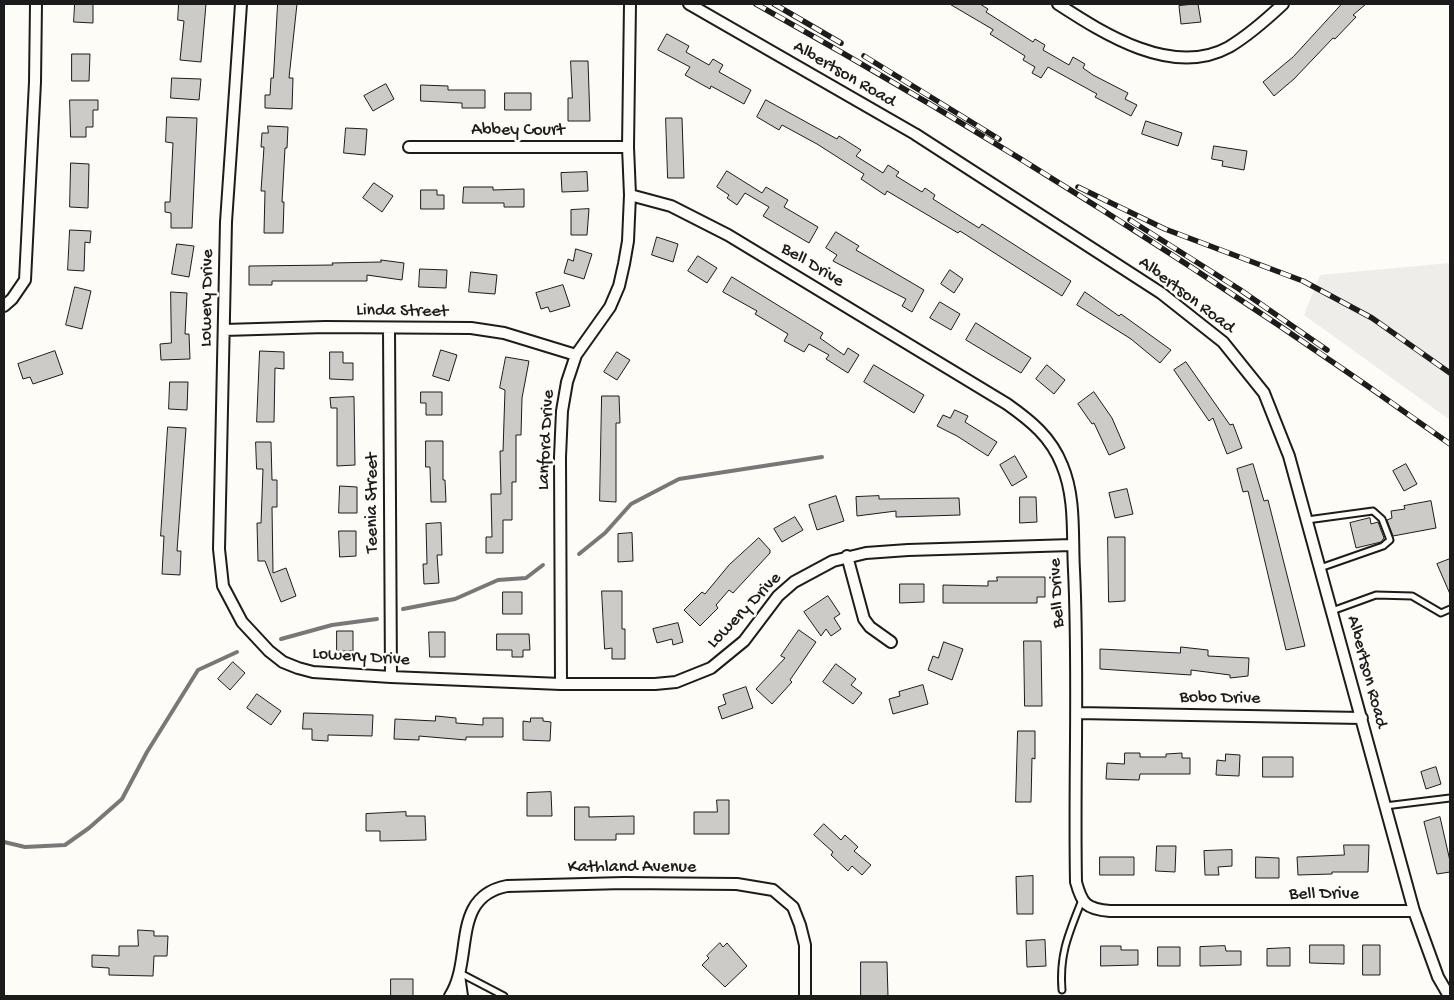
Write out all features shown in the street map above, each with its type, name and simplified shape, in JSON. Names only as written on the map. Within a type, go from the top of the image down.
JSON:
[{"type":"street","points":[[4,306],[12,299],[25,280],[36,82],[36,4]]},
{"type":"street","name":"Lowery Drive","points":[[241,4],[226,222],[220,571],[228,598],[242,622],[256,639],[284,662],[313,672],[391,677],[561,684],[655,684],[693,676],[712,668],[744,641],[778,596],[794,582],[815,569],[847,556],[908,550],[1072,545]]},
{"type":"street","name":"Lanford Drive","points":[[561,684],[560,447],[562,411],[567,382],[576,355],[610,307],[619,286],[628,241],[630,195],[628,147],[630,4]]},
{"type":"street","name":"Albertson Road","points":[[689,4],[915,134],[1161,293],[1223,342],[1264,393],[1289,456],[1414,911],[1438,977],[1449,996]]},
{"type":"street","points":[[1058,4],[1132,47],[1166,56],[1201,55],[1227,48],[1268,18],[1283,4]]},
{"type":"street","name":"Abbey Court","points":[[409,147],[628,147]]},
{"type":"street","name":"Bell Drive","points":[[630,195],[671,206],[728,235],[1007,404],[1032,422],[1054,449],[1068,482],[1072,545],[1077,714],[1076,875],[1082,900],[1087,906],[1110,911],[1414,911]]},
{"type":"street","name":"Linda Street","points":[[224,330],[325,327],[470,328],[504,333],[576,355]]},
{"type":"street","name":"Teenia Street","points":[[389,328],[391,677]]},
{"type":"street","points":[[847,556],[864,619],[870,627],[890,642]]},
{"type":"street","name":"Bobo Drive","points":[[1077,714],[1362,718]]},
{"type":"street","name":"Kathland Avenue","points":[[450,996],[459,972],[466,924],[480,899],[494,888],[624,883],[737,884],[773,890],[793,907],[804,945],[805,996]]},
{"type":"street","points":[[459,972],[462,996]]},
{"type":"lane","points":[[1307,520],[1373,511],[1382,519],[1390,540],[1383,546],[1320,568]]},
{"type":"lane","points":[[1332,611],[1376,595],[1412,596],[1440,613],[1450,609]]},
{"type":"lane","points":[[1386,806],[1450,798]]},
{"type":"lane","points":[[1062,990],[1060,967],[1067,939],[1082,900]]},
{"type":"lane","points":[[459,972],[504,996]]},
{"type":"shaded area","points":[[1450,263],[1450,420],[1304,315],[1320,275]]},
{"type":"building","points":[[75,4],[93,4],[93,23],[74,22]]},
{"type":"building","points":[[179,4],[206,4],[201,62],[180,60],[184,21],[178,20]]},
{"type":"building","points":[[278,4],[297,4],[289,78],[293,78],[292,109],[265,108],[265,95],[270,95],[271,78],[273,78]]},
{"type":"building","points":[[950,4],[980,4],[988,9],[986,12],[1033,42],[1035,39],[1045,45],[1043,50],[1069,65],[1073,57],[1085,64],[1083,68],[1093,75],[1128,93],[1125,99],[1137,105],[1131,116],[1095,97],[1097,94],[1048,67],[1041,78],[1032,73],[1035,67],[1023,60],[1025,56],[990,34],[993,30]]},
{"type":"building","points":[[1198,4],[1201,22],[1181,24],[1179,6]]},
{"type":"building","points":[[1342,4],[1366,4],[1353,15],[1356,17],[1335,39],[1333,38],[1294,79],[1274,96],[1263,82],[1293,57]]},
{"type":"building","points":[[667,34],[689,46],[686,52],[709,65],[713,59],[723,65],[719,72],[751,90],[744,104],[711,86],[710,89],[685,75],[690,67],[658,50]]},
{"type":"building","points":[[72,54],[90,54],[89,81],[72,81]]},
{"type":"building","points":[[571,61],[588,61],[590,121],[568,121],[568,98],[572,98]]},
{"type":"building","points":[[172,78],[201,79],[199,100],[171,98]]},
{"type":"building","points":[[386,84],[394,99],[373,111],[364,96]]},
{"type":"building","points":[[421,85],[448,86],[448,90],[485,90],[485,108],[462,108],[462,103],[421,101]]},
{"type":"building","points":[[505,93],[531,93],[531,110],[505,110]]},
{"type":"building","points":[[70,100],[98,100],[98,110],[93,110],[93,127],[86,127],[86,137],[71,137]]},
{"type":"building","points":[[766,100],[837,139],[839,136],[861,150],[856,156],[883,173],[888,165],[899,172],[896,176],[922,192],[925,188],[935,195],[933,199],[979,228],[982,224],[1071,281],[1062,296],[960,231],[958,233],[887,191],[885,195],[861,179],[864,174],[817,144],[782,125],[779,130],[757,117]]},
{"type":"building","points":[[167,117],[197,118],[192,228],[171,228],[171,213],[165,212],[165,202],[170,202],[173,143],[166,142]]},
{"type":"building","points":[[666,118],[682,118],[684,178],[668,178]]},
{"type":"building","points":[[1146,121],[1182,133],[1178,146],[1142,134]]},
{"type":"building","points":[[268,126],[288,127],[282,202],[284,202],[283,233],[264,233],[265,191],[261,191],[264,147],[261,147],[262,133],[268,133]]},
{"type":"building","points":[[346,128],[367,129],[365,155],[344,153]]},
{"type":"building","points":[[1214,146],[1247,151],[1244,170],[1222,166],[1223,161],[1212,159]]},
{"type":"building","points":[[71,163],[89,164],[88,208],[70,207]]},
{"type":"building","points":[[727,171],[762,193],[766,187],[788,200],[784,207],[818,227],[809,243],[763,216],[769,207],[745,193],[737,205],[727,198],[729,195],[717,187]]},
{"type":"building","points":[[587,172],[588,191],[562,192],[561,173]]},
{"type":"building","points":[[374,183],[393,196],[382,212],[363,198]]},
{"type":"building","points":[[464,187],[493,187],[493,190],[524,189],[524,207],[504,207],[504,203],[463,203]]},
{"type":"building","points":[[421,190],[437,190],[437,195],[444,195],[444,209],[421,209]]},
{"type":"building","points":[[589,209],[587,235],[571,235],[571,210]]},
{"type":"building","points":[[70,230],[91,231],[90,243],[85,242],[84,271],[68,270]]},
{"type":"building","points":[[836,232],[859,246],[856,250],[924,290],[912,312],[902,306],[906,299],[833,261],[837,255],[826,248]]},
{"type":"building","points":[[657,237],[678,244],[673,262],[652,255]]},
{"type":"building","points":[[177,244],[194,246],[189,277],[172,274]]},
{"type":"building","points":[[576,249],[592,254],[584,279],[564,273],[568,259],[573,261]]},
{"type":"building","points":[[698,256],[717,268],[707,283],[688,271]]},
{"type":"building","points":[[381,260],[404,263],[402,280],[367,275],[367,281],[272,281],[272,285],[249,285],[249,266],[333,265],[332,263],[381,262]]},
{"type":"building","points":[[420,269],[447,270],[446,288],[419,287]]},
{"type":"building","points":[[950,270],[963,279],[954,293],[941,284]]},
{"type":"building","points":[[471,272],[497,275],[495,294],[469,292]]},
{"type":"building","points":[[732,277],[823,333],[820,338],[844,355],[848,348],[859,355],[848,373],[826,359],[829,355],[809,344],[804,352],[784,341],[788,334],[755,314],[757,311],[723,292]]},
{"type":"building","points":[[563,285],[570,306],[550,312],[548,307],[541,309],[536,293]]},
{"type":"building","points":[[75,287],[91,291],[82,329],[66,325]]},
{"type":"building","points":[[171,292],[187,293],[185,334],[189,334],[190,359],[161,360],[160,344],[171,343]]},
{"type":"building","points":[[1085,292],[1119,316],[1121,314],[1171,350],[1160,363],[1131,339],[1077,305]]},
{"type":"building","points":[[940,302],[960,314],[951,330],[930,318]]},
{"type":"building","points":[[976,323],[1031,358],[1021,373],[966,340]]},
{"type":"building","points":[[441,350],[457,355],[449,381],[433,376]]},
{"type":"building","points":[[55,351],[63,374],[33,384],[30,377],[23,379],[18,364]]},
{"type":"building","points":[[260,351],[284,352],[284,369],[275,368],[274,422],[257,422]]},
{"type":"building","points":[[330,352],[343,352],[343,363],[353,363],[353,380],[330,379]]},
{"type":"building","points":[[617,352],[630,360],[617,380],[604,372]]},
{"type":"building","points":[[506,357],[529,361],[522,398],[521,435],[516,435],[516,482],[512,482],[512,520],[503,520],[503,553],[486,553],[486,537],[492,537],[491,494],[501,494],[500,451],[503,451],[505,390],[500,388]]},
{"type":"building","points":[[1186,362],[1230,425],[1233,424],[1242,448],[1227,454],[1213,418],[1209,421],[1174,370]]},
{"type":"building","points":[[874,365],[924,395],[914,413],[864,382]]},
{"type":"building","points":[[1047,365],[1065,380],[1054,394],[1036,379]]},
{"type":"building","points":[[170,382],[188,382],[187,410],[169,409]]},
{"type":"building","points":[[421,392],[442,392],[442,415],[426,415],[426,403],[421,403]]},
{"type":"building","points":[[1094,392],[1112,418],[1125,448],[1109,455],[1094,423],[1092,424],[1078,404]]},
{"type":"building","points":[[602,396],[619,396],[620,423],[616,423],[616,502],[600,501]]},
{"type":"building","points":[[354,397],[355,465],[337,466],[337,408],[331,408],[330,398]]},
{"type":"building","points":[[955,410],[968,416],[965,422],[997,442],[988,456],[957,436],[937,426],[943,415],[950,418]]},
{"type":"building","points":[[168,427],[186,428],[177,551],[181,551],[180,575],[162,574],[164,536],[161,536]]},
{"type":"building","points":[[426,441],[443,441],[443,480],[445,480],[446,502],[431,502],[430,467],[426,467]]},
{"type":"building","points":[[256,442],[271,442],[272,480],[277,480],[277,507],[272,507],[273,573],[286,568],[296,596],[281,602],[265,561],[258,561],[257,523],[261,523],[263,469],[257,469]]},
{"type":"building","points":[[1015,456],[1027,477],[1012,486],[1000,465]]},
{"type":"building","points":[[1253,464],[1264,501],[1268,500],[1305,646],[1286,650],[1248,491],[1243,492],[1237,469]]},
{"type":"building","points":[[1406,464],[1417,484],[1404,491],[1393,471]]},
{"type":"building","points":[[340,486],[357,487],[357,513],[339,513]]},
{"type":"building","points":[[1127,489],[1133,514],[1115,518],[1109,493]]},
{"type":"building","points":[[836,496],[844,521],[817,530],[809,505]]},
{"type":"building","points":[[879,496],[879,499],[959,498],[960,515],[896,517],[896,511],[857,516],[856,497]]},
{"type":"building","points":[[1020,497],[1036,497],[1037,522],[1020,523]]},
{"type":"building","points":[[1431,501],[1436,528],[1393,536],[1387,520],[1392,518],[1391,511],[1405,509],[1404,506]]},
{"type":"building","points":[[795,517],[803,530],[782,542],[774,529]]},
{"type":"building","points":[[1370,518],[1371,524],[1378,522],[1384,538],[1381,542],[1356,548],[1350,523]]},
{"type":"building","points":[[441,523],[442,555],[437,555],[439,583],[424,584],[423,564],[427,564],[426,524]]},
{"type":"building","points":[[339,531],[356,531],[356,556],[340,557]]},
{"type":"building","points":[[632,533],[633,561],[618,562],[618,534]]},
{"type":"building","points":[[1108,537],[1125,537],[1125,601],[1109,602]]},
{"type":"building","points":[[759,538],[770,550],[770,553],[733,593],[729,590],[716,605],[718,608],[700,626],[684,610],[702,592],[705,594],[729,565]]},
{"type":"building","points":[[1450,559],[1450,594],[1437,564]]},
{"type":"building","points":[[997,577],[1045,577],[1045,597],[1037,597],[1037,603],[943,603],[943,585],[988,586],[988,581],[997,581]]},
{"type":"building","points":[[900,584],[924,584],[924,602],[900,603]]},
{"type":"building","points":[[602,591],[622,591],[622,629],[625,629],[625,659],[612,659],[612,648],[605,649]]},
{"type":"building","points":[[503,592],[522,592],[522,614],[503,614]]},
{"type":"building","points":[[828,596],[840,614],[834,618],[841,629],[831,636],[826,629],[821,636],[804,612]]},
{"type":"building","points":[[678,623],[683,642],[673,645],[672,639],[657,643],[653,629]]},
{"type":"building","points":[[799,630],[816,642],[790,680],[792,682],[772,704],[756,689],[785,658],[781,656]]},
{"type":"building","points":[[337,631],[353,631],[353,651],[337,651]]},
{"type":"building","points":[[429,632],[445,632],[445,657],[430,657]]},
{"type":"building","points":[[497,634],[529,634],[530,650],[523,650],[523,657],[512,657],[512,650],[497,650]]},
{"type":"building","points":[[1024,641],[1041,641],[1042,706],[1025,706]]},
{"type":"building","points":[[944,642],[963,649],[952,680],[928,670],[933,656],[938,658]]},
{"type":"building","points":[[1181,647],[1208,650],[1208,656],[1249,658],[1248,676],[1230,678],[1230,675],[1191,670],[1191,675],[1100,669],[1100,649],[1180,653]]},
{"type":"building","points":[[233,662],[245,673],[230,690],[218,679]]},
{"type":"building","points":[[836,664],[856,679],[851,685],[862,693],[853,704],[823,682]]},
{"type":"building","points":[[923,685],[928,704],[893,714],[889,699],[900,696],[899,692]]},
{"type":"building","points":[[746,687],[753,708],[722,719],[718,707],[726,704],[723,695]]},
{"type":"building","points":[[257,694],[281,711],[271,725],[247,708]]},
{"type":"building","points":[[304,713],[373,715],[372,736],[328,735],[328,741],[312,740],[312,729],[303,729]]},
{"type":"building","points":[[436,716],[456,718],[456,723],[483,725],[483,718],[503,718],[503,737],[466,737],[466,740],[419,736],[419,740],[394,739],[395,719],[435,721]]},
{"type":"building","points":[[531,718],[543,718],[543,721],[551,722],[550,741],[523,740],[523,721],[530,722]]},
{"type":"building","points":[[1018,731],[1035,731],[1035,759],[1032,758],[1031,802],[1016,802]]},
{"type":"building","points":[[1125,753],[1140,753],[1140,757],[1166,757],[1166,754],[1182,753],[1182,758],[1190,758],[1190,774],[1140,774],[1139,780],[1106,779],[1107,763],[1124,764]]},
{"type":"building","points":[[1226,754],[1240,755],[1239,776],[1216,775],[1217,760],[1225,761]]},
{"type":"building","points":[[1263,757],[1293,757],[1293,777],[1263,777]]},
{"type":"building","points":[[1436,767],[1441,784],[1426,789],[1421,772]]},
{"type":"building","points":[[551,792],[552,816],[527,816],[527,793]]},
{"type":"building","points":[[717,800],[729,800],[729,834],[694,834],[694,812],[717,812]]},
{"type":"building","points":[[575,807],[589,807],[589,817],[634,816],[634,834],[616,834],[616,840],[575,840]]},
{"type":"building","points":[[406,812],[406,816],[425,816],[426,840],[380,841],[380,831],[366,831],[366,814]]},
{"type":"building","points":[[1440,817],[1450,861],[1450,872],[1437,874],[1424,822]]},
{"type":"building","points":[[824,824],[841,840],[845,835],[858,847],[854,851],[871,865],[862,875],[852,866],[848,871],[831,855],[833,852],[814,835]]},
{"type":"building","points":[[1344,845],[1369,845],[1368,872],[1332,872],[1332,874],[1298,875],[1297,857],[1344,855]]},
{"type":"building","points":[[1157,846],[1176,846],[1175,872],[1156,871]]},
{"type":"building","points":[[1232,850],[1232,866],[1218,867],[1219,875],[1205,875],[1204,851]]},
{"type":"building","points":[[1100,857],[1134,857],[1134,875],[1100,875]]},
{"type":"building","points":[[1256,857],[1279,858],[1279,878],[1256,878]]},
{"type":"building","points":[[1033,876],[1033,914],[1017,914],[1016,877]]},
{"type":"building","points":[[138,930],[154,931],[154,936],[168,936],[167,956],[154,956],[153,976],[109,975],[109,968],[92,967],[92,955],[119,956],[119,946],[138,946]]},
{"type":"building","points":[[1045,940],[1046,966],[1027,967],[1026,941]]},
{"type":"building","points":[[720,943],[723,947],[727,943],[747,966],[725,987],[702,965],[709,958],[707,956]]},
{"type":"building","points":[[1310,945],[1344,945],[1344,964],[1310,963]]},
{"type":"building","points":[[1363,945],[1380,945],[1380,975],[1363,975]]},
{"type":"building","points":[[1101,946],[1121,946],[1121,950],[1138,950],[1138,965],[1101,966]]},
{"type":"building","points":[[1225,946],[1226,951],[1241,951],[1241,965],[1200,966],[1200,947]]},
{"type":"building","points":[[1158,947],[1180,947],[1180,966],[1158,966]]},
{"type":"building","points":[[1290,948],[1290,966],[1267,966],[1267,949]]},
{"type":"building","points":[[861,962],[887,962],[888,996],[861,996]]},
{"type":"building","points":[[391,979],[413,979],[413,996],[391,996]]},
{"type":"waterway","points":[[579,554],[605,533],[631,504],[679,479],[822,457]]},
{"type":"waterway","points":[[403,609],[455,599],[498,580],[526,578],[543,565]]},
{"type":"waterway","points":[[281,639],[332,625],[377,619]]},
{"type":"waterway","points":[[4,842],[25,847],[65,845],[89,828],[122,799],[147,752],[198,670],[237,652]]},
{"type":"railway","points":[[756,4],[934,106],[1109,214],[1281,327],[1450,444]]},
{"type":"railway","points":[[774,4],[841,43]]},
{"type":"railway","points":[[864,56],[999,139]]},
{"type":"railway","points":[[1078,187],[1165,229],[1303,281],[1372,318],[1450,373]]},
{"type":"railway","points":[[1130,220],[1239,289],[1327,350]]}]
